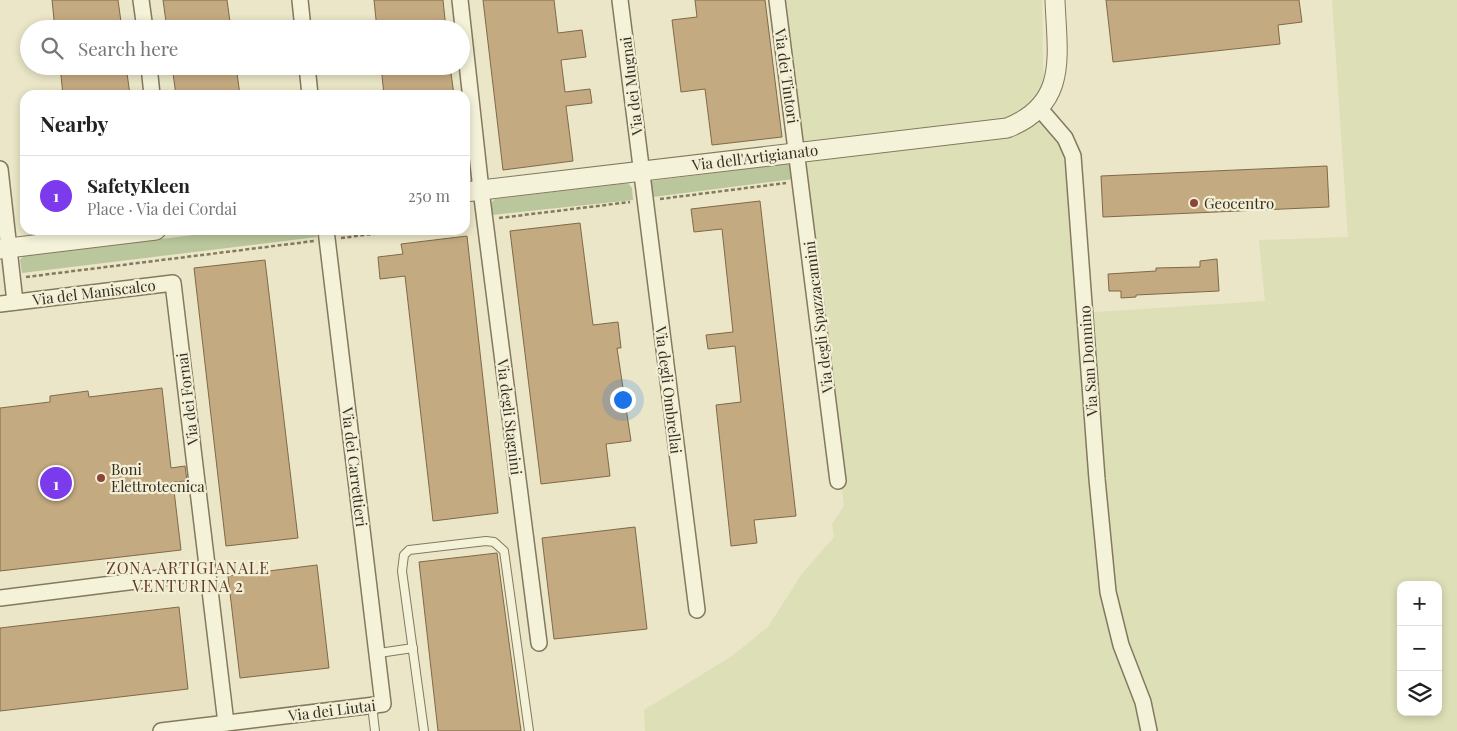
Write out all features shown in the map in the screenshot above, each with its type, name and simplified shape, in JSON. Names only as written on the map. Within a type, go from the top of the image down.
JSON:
[{"type":"street","points":[[141,0],[144,20]]},
{"type":"street","points":[[300,0],[302,20]]},
{"type":"street","name":"Via degli Stagnini","points":[[460,0],[461,20]]},
{"type":"street","name":"Via dei Mugnai","points":[[620,0],[641,171]]},
{"type":"street","name":"Via dei Tintori","points":[[777,0],[798,152]]},
{"type":"street","points":[[1040,109],[1053,87],[1057,70],[1055,0]]},
{"type":"street","points":[[150,75],[151,90]]},
{"type":"street","points":[[308,75],[309,90]]},
{"type":"street","name":"Via degli Stagnini","points":[[465,75],[466,90]]},
{"type":"street","name":"Via dell'Artigianato","points":[[473,191],[1007,128],[1026,119],[1040,109]]},
{"type":"street","name":"Via San Donnino","points":[[1040,109],[1065,138],[1073,156],[1097,479],[1108,592],[1121,645],[1143,702],[1149,731]]},
{"type":"street","name":"Via degli Stagnini","points":[[470,147],[473,191],[539,643]]},
{"type":"street","name":"Via degli Spazzacamini","points":[[798,152],[838,481]]},
{"type":"street","name":"Via del Maniscalco","points":[[0,169],[5,248],[13,278],[15,302]]},
{"type":"street","name":"Via degli Ombrellai","points":[[641,171],[697,610]]},
{"type":"street","points":[[5,248],[114,235]]},
{"type":"street","name":"Via dei Carrettieri","points":[[327,235],[379,653],[377,704]]},
{"type":"street","name":"Via del Maniscalco","points":[[0,304],[173,283]]},
{"type":"street","name":"Via dei Fornai","points":[[173,283],[226,727]]},
{"type":"street","points":[[0,598],[208,572]]},
{"type":"street","name":"Via dei Liutai","points":[[161,731],[255,725],[377,704]]},
{"type":"lane","points":[[424,731],[402,571],[404,555],[410,550],[486,541],[500,546],[504,551],[529,731]]},
{"type":"lane","points":[[379,653],[413,648]]},
{"type":"lane","points":[[375,731],[377,704]]},
{"type":"path","points":[[13,278],[327,235]]},
{"type":"green space","points":[[783,0],[1042,0],[1043,70],[1063,155],[1081,313],[1265,301],[1259,240],[1348,237],[1332,0],[1457,0],[1457,731],[645,731],[644,710],[732,656],[768,627],[801,575],[834,537],[832,524],[844,506]]},
{"type":"green space","points":[[792,163],[794,179],[653,197],[651,181]]},
{"type":"green space","points":[[628,183],[632,188],[633,200],[492,215],[491,203],[495,199]]},
{"type":"green space","points":[[193,235],[317,235],[317,237],[22,273],[20,260],[23,256]]},
{"type":"building","points":[[52,0],[118,0],[121,20],[54,20]]},
{"type":"building","points":[[163,0],[227,0],[230,20],[166,20]]},
{"type":"building","points":[[374,0],[443,0],[445,20],[376,20]]},
{"type":"building","points":[[483,0],[554,0],[558,33],[582,30],[586,57],[561,60],[565,92],[590,89],[592,103],[566,106],[573,161],[503,170]]},
{"type":"building","points":[[695,0],[765,0],[782,137],[712,145],[705,89],[681,92],[672,20],[697,17]]},
{"type":"building","points":[[1106,0],[1299,0],[1302,22],[1278,25],[1280,44],[1113,62]]},
{"type":"building","points":[[61,75],[127,75],[129,90],[62,90]]},
{"type":"building","points":[[173,75],[237,75],[239,90],[175,90]]},
{"type":"building","points":[[382,75],[451,75],[453,90],[383,90]]},
{"type":"building","points":[[1327,166],[1329,207],[1103,217],[1101,176]]},
{"type":"building","points":[[760,201],[796,516],[754,520],[757,543],[731,546],[716,405],[741,402],[735,346],[708,349],[706,335],[733,332],[722,229],[694,232],[691,209]]},
{"type":"building","points":[[580,223],[593,325],[618,322],[621,348],[617,348],[631,441],[606,444],[610,476],[541,484],[510,231]]},
{"type":"building","points":[[467,236],[498,513],[433,521],[405,276],[380,279],[378,257],[403,254],[401,244]]},
{"type":"building","points":[[1217,259],[1219,291],[1136,295],[1136,297],[1121,298],[1121,291],[1109,291],[1108,274],[1156,271],[1156,268],[1200,267],[1200,261]]},
{"type":"building","points":[[265,260],[298,538],[226,546],[194,268]]},
{"type":"building","points":[[162,388],[171,468],[185,466],[187,481],[173,482],[181,550],[0,571],[0,408],[50,402],[50,396],[88,391],[89,397]]},
{"type":"building","points":[[635,527],[647,629],[554,639],[542,538]]},
{"type":"building","points":[[497,553],[521,731],[438,731],[419,562]]},
{"type":"building","points":[[317,565],[329,668],[240,678],[228,576]]},
{"type":"building","points":[[179,607],[188,689],[0,711],[0,628]]},
{"type":"place","name":"Geocentro","points":[[1194,203]]},
{"type":"place","name":"Boni Elettrotecnica","points":[[101,478]]},
{"type":"place","name":"SafetyKleen","points":[[56,483]]},
{"type":"district","name":"ZONA ARTIGIANALE VENTURINA 2","points":[[188,576]]}]
